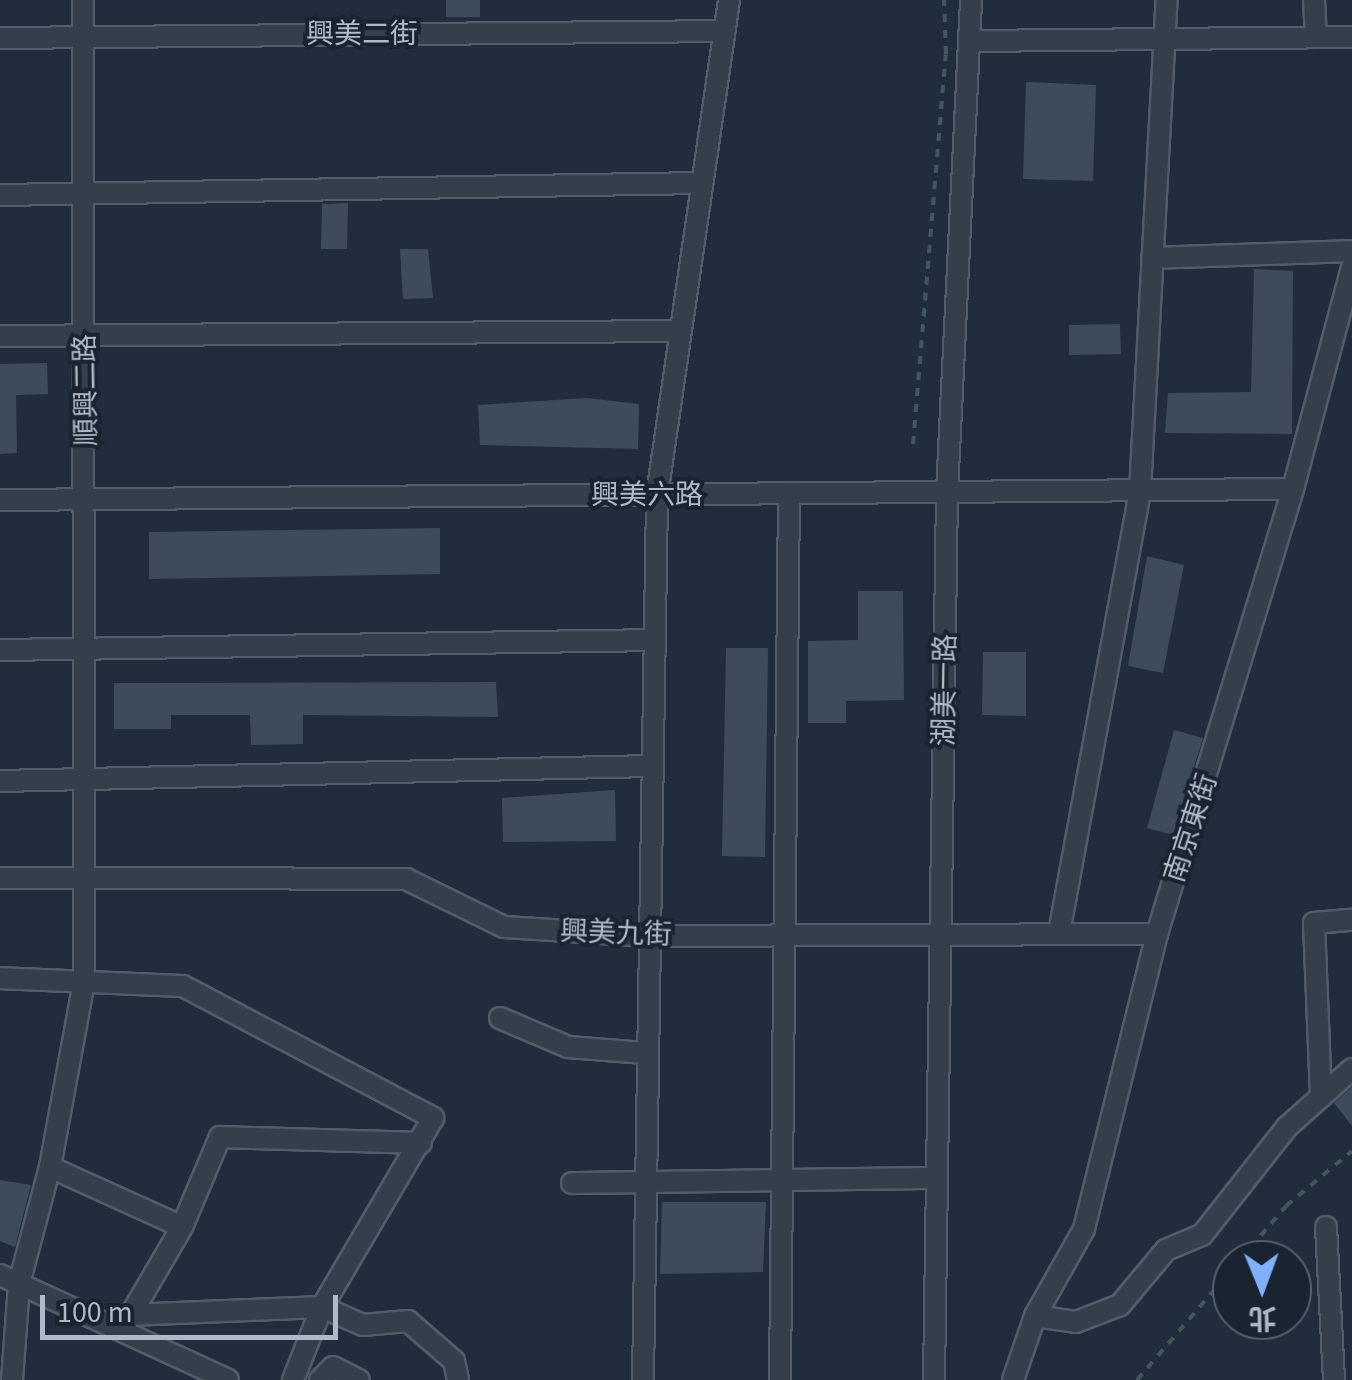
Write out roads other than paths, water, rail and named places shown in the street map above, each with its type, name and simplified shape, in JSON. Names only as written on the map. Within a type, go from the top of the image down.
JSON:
[{"type":"street","name":"順興二路","points":[[12,1380],[10,1280],[50,1167],[84,980],[88,648],[82,0]]},
{"type":"street","points":[[643,1380],[642,1183],[658,494],[729,0]]},
{"type":"street","name":"湖美一路","points":[[934,1380],[947,492],[971,0]]},
{"type":"street","points":[[1059,933],[1140,491],[1168,39],[1166,0]]},
{"type":"street","points":[[1314,0],[1316,37]]},
{"type":"street","name":"興美二街","points":[[0,38],[724,32]]},
{"type":"street","points":[[972,41],[1352,37]]},
{"type":"street","points":[[0,195],[700,183]]},
{"type":"street","points":[[1152,258],[1352,251]]},
{"type":"street","name":"南京東街","points":[[1013,1380],[1035,1316],[1084,1229],[1158,934],[1294,489],[1352,268]]},
{"type":"street","points":[[0,336],[680,331]]},
{"type":"street","name":"興美六路","points":[[0,500],[1294,489]]},
{"type":"street","points":[[780,1380],[788,494]]},
{"type":"street","points":[[0,650],[655,640]]},
{"type":"street","points":[[0,781],[653,766]]},
{"type":"street","name":"興美九街","points":[[0,878],[406,879],[504,928],[649,936],[1158,934]]},
{"type":"street","points":[[1322,1098],[1314,923],[1352,920]]},
{"type":"street","points":[[0,978],[183,986],[434,1118],[322,1307],[293,1380]]},
{"type":"street","points":[[500,1018],[568,1048],[645,1053]]},
{"type":"street","points":[[1035,1316],[1076,1322],[1120,1305],[1166,1250],[1202,1235],[1287,1127],[1352,1069]]},
{"type":"street","points":[[126,1321],[182,1226],[220,1138],[422,1143]]},
{"type":"street","points":[[50,1167],[182,1226]]},
{"type":"street","points":[[572,1183],[934,1178]]},
{"type":"street","points":[[1326,1227],[1334,1380]]},
{"type":"street","points":[[10,1280],[126,1321],[228,1380]]},
{"type":"street","points":[[126,1321],[322,1307],[363,1325],[408,1321],[454,1361],[458,1380]]},
{"type":"street","points":[[320,1380],[334,1367],[359,1380]]}]
